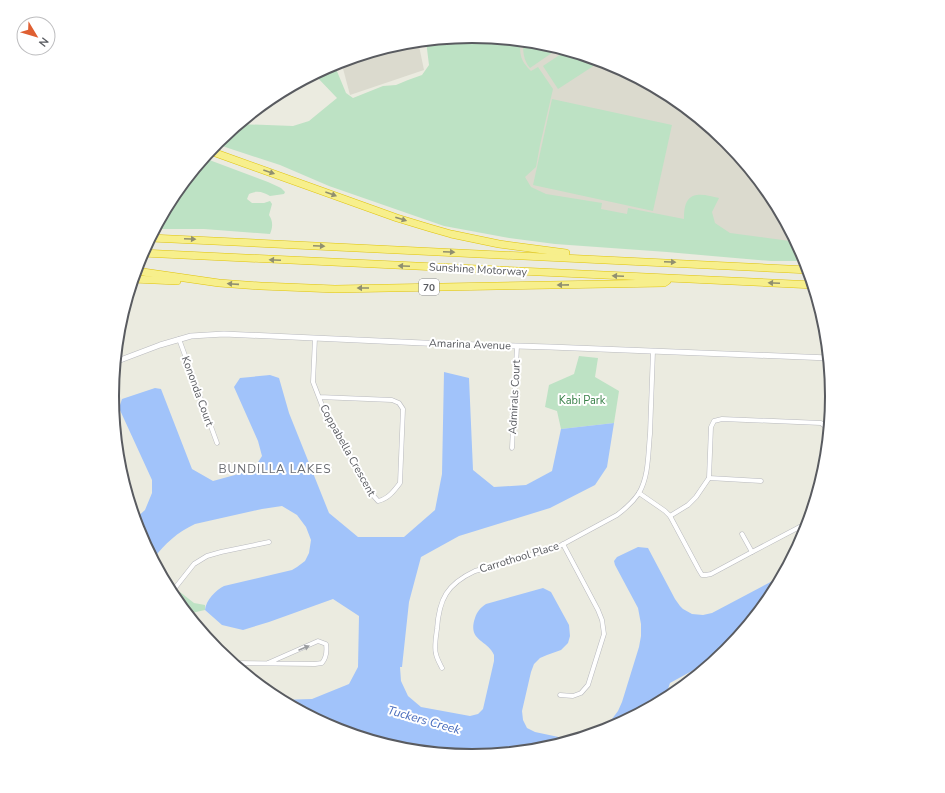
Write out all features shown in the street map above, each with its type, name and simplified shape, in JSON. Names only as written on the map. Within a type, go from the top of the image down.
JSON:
[{"type":"highway","points":[[217,153],[397,218],[430,228],[499,244],[566,253],[575,258]]},
{"type":"highway","name":"Sunshine Motorway","points":[[156,238],[802,270]]},
{"type":"highway","name":"Sunshine Motorway","points":[[149,253],[808,285]]},
{"type":"highway","name":"70","points":[[142,272],[236,284],[335,288],[664,283],[671,279]]},
{"type":"highway","points":[[139,279],[176,281],[186,278]]},
{"type":"street","name":"Amarina Avenue","points":[[121,360],[179,339],[197,335],[219,334],[824,358]]},
{"type":"street","name":"Coppabella Crescent","points":[[315,338],[313,382],[325,413],[372,494],[378,501],[384,500],[400,483],[403,409],[399,403],[392,400],[319,397]]},
{"type":"street","name":"Kononda Court","points":[[179,339],[217,443]]},
{"type":"street","name":"Admirals Court","points":[[512,448],[516,346]]},
{"type":"street","name":"Carrothool Place","points":[[442,668],[435,653],[438,616],[441,603],[450,588],[464,576],[475,571],[556,548],[617,515],[625,509],[639,493],[648,464],[653,351]]},
{"type":"street","points":[[670,516],[688,505],[696,497],[709,478],[711,427],[714,421],[722,419],[821,423],[825,425]]},
{"type":"street","points":[[709,478],[761,480]]},
{"type":"street","points":[[639,493],[665,510],[670,516],[702,575],[711,574],[801,526]]},
{"type":"street","points":[[742,534],[752,552]]},
{"type":"street","points":[[175,587],[194,564],[207,556],[269,542]]},
{"type":"street","points":[[560,695],[573,696],[581,693],[588,685],[604,634],[602,620],[598,610],[563,544]]},
{"type":"street","points":[[240,663],[315,664],[322,663],[325,659],[327,651],[326,644],[318,641],[268,663]]},
{"type":"shaded area","points":[[505,45],[519,46],[564,55],[608,70],[649,90],[688,116],[706,131],[738,163],[753,181],[779,220],[793,246],[498,194]]},
{"type":"shaded area","points":[[419,47],[424,70],[350,95],[343,68],[381,55]]},
{"type":"green space","points":[[472,43],[520,46],[521,54],[525,64],[531,71],[538,67],[553,89],[536,167],[525,177],[531,187],[546,194],[602,203],[601,209],[627,214],[628,208],[684,219],[684,210],[688,200],[691,197],[702,195],[719,198],[712,212],[715,223],[730,233],[790,241],[799,261],[771,261],[555,244],[509,238],[444,226],[329,186],[280,165],[224,146],[247,124],[293,126],[309,121],[337,98],[318,78],[337,70],[346,93],[353,98],[383,86],[396,85],[422,75],[429,65],[427,46]]},
{"type":"green space","points":[[523,47],[552,52],[530,68],[523,52]]},
{"type":"green space","points":[[561,54],[595,65],[558,89],[543,66]]},
{"type":"green space","points":[[552,99],[672,125],[653,211],[533,185]]},
{"type":"green space","points":[[210,160],[268,182],[281,188],[285,192],[284,194],[270,196],[255,192],[249,194],[247,199],[252,203],[264,203],[270,201],[272,204],[269,215],[272,224],[270,234],[204,229],[161,229],[192,181]]},
{"type":"green space","name":"Kabi Park","points":[[579,356],[598,358],[595,377],[619,391],[614,423],[561,429],[557,411],[545,407],[549,385],[574,374]]},
{"type":"green space","points":[[180,592],[194,603],[205,605],[205,610],[193,613],[179,593]]},
{"type":"water","name":"Tuckers Creek","points":[[444,372],[469,378],[473,470],[494,487],[526,485],[552,471],[561,429],[614,423],[607,467],[595,485],[550,508],[459,536],[421,557],[409,602],[402,667],[400,667],[401,681],[408,696],[421,707],[470,716],[478,714],[483,709],[494,661],[494,655],[491,650],[479,640],[474,631],[473,626],[475,618],[480,609],[486,604],[543,588],[551,592],[569,625],[570,636],[568,643],[561,650],[540,658],[534,664],[522,711],[523,720],[527,728],[535,732],[564,738],[519,747],[496,749],[472,750],[426,747],[381,738],[359,731],[316,714],[291,700],[312,699],[349,684],[358,667],[359,616],[333,599],[243,630],[222,625],[205,610],[207,603],[212,596],[224,586],[292,570],[297,567],[305,561],[309,553],[311,540],[306,527],[297,515],[282,506],[262,509],[195,524],[182,531],[172,539],[156,555],[140,515],[145,510],[152,493],[152,480],[119,407],[122,399],[155,388],[161,389],[192,469],[213,481],[253,470],[262,456],[258,441],[234,387],[240,378],[270,375],[279,378],[289,413],[329,513],[358,537],[404,537],[435,510],[442,474]]},
{"type":"water","points":[[638,547],[648,548],[675,599],[683,609],[692,614],[703,615],[712,613],[774,580],[753,612],[738,630],[706,662],[670,683],[667,691],[649,703],[629,714],[605,724],[612,719],[622,702],[641,636],[641,624],[638,608],[615,565],[614,561],[617,557]]},
{"type":"district","name":"BUNDILLA LAKES","points":[[275,469]]}]
